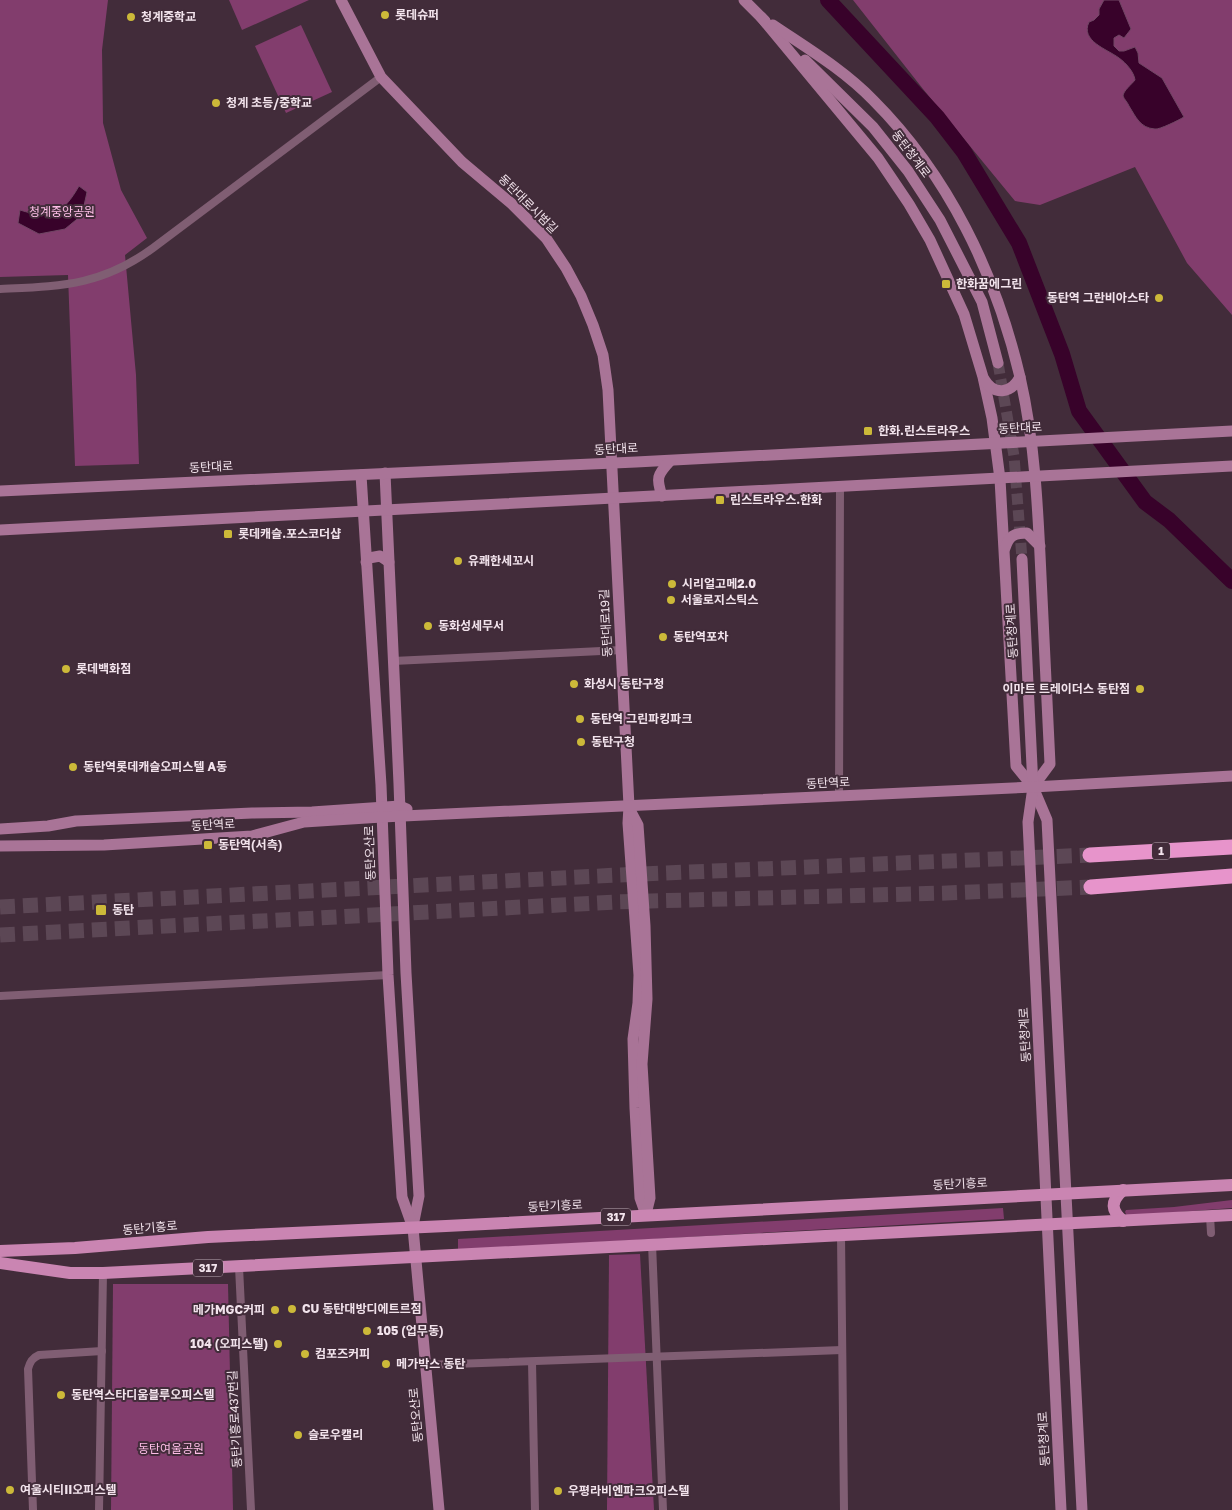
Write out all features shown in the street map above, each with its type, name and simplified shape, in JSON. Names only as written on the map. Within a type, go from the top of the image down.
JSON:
[{"type":"highway","name":"1","points":[[1090,855],[1232,847]]},
{"type":"highway","points":[[1091,887],[1232,876]]},
{"type":"main road","name":"동탄기흥로","points":[[0,1251],[75,1248],[208,1237],[1232,1185]]},
{"type":"main road","points":[[1123,1190],[1115,1198],[1114,1206],[1116,1214],[1123,1221]]},
{"type":"main road","name":"317","points":[[0,1263],[70,1273],[103,1273],[1232,1215]]},
{"type":"street","name":"동탄대로시범길","points":[[341,0],[381,77],[462,162],[512,204],[546,238],[566,268],[584,303],[603,355],[608,390],[614,499]]},
{"type":"street","name":"동탄청계로","points":[[744,0],[873,127],[908,172],[940,220],[982,302],[998,363]]},
{"type":"street","points":[[761,17],[826,61],[872,98],[904,133],[932,171],[969,233],[989,275],[1020,377],[1027,415],[1038,507],[1050,764],[1033,787]]},
{"type":"street","points":[[761,17],[878,158],[909,204],[930,240],[964,314],[983,377],[992,418],[1003,508],[1016,766],[1033,787],[1047,820],[1082,1510]]},
{"type":"street","points":[[0,289],[72,284],[101,276],[126,266],[169,237],[381,77]]},
{"type":"street","points":[[983,377],[987,385],[1000,391],[1008,390],[1016,385],[1020,377]]},
{"type":"street","name":"동탄대로","points":[[0,491],[612,464],[1232,431]]},
{"type":"street","points":[[662,496],[657,481],[661,471],[670,460]]},
{"type":"street","points":[[0,530],[1148,472],[1232,466]]},
{"type":"street","name":"동탄오산로","points":[[385,474],[406,973],[419,1196],[413,1228]]},
{"type":"street","name":"동탄오산로","points":[[361,475],[382,812],[388,974],[402,1197],[413,1228],[439,1510]]},
{"type":"street","points":[[839,796],[840,487]]},
{"type":"street","name":"동탄대로19길","points":[[614,499],[629,806],[638,825],[645,926],[646,999],[642,1064],[650,1198],[646,1215]]},
{"type":"street","points":[[1004,550],[1008,538],[1016,534],[1027,533],[1040,546]]},
{"type":"street","points":[[366,562],[369,558],[380,556],[389,562]]},
{"type":"street","name":"동탄청계로","points":[[1022,559],[1033,787],[1028,822],[1061,1510]]},
{"type":"street","points":[[392,661],[622,650]]},
{"type":"street","name":"동탄역로","points":[[0,829],[48,826],[76,821],[252,813],[400,812],[425,815],[1232,776]]},
{"type":"street","name":"동탄역로","points":[[0,846],[104,845],[252,836],[304,822],[382,812]]},
{"type":"street","points":[[16,828],[18,845]]},
{"type":"street","points":[[0,996],[388,974]]},
{"type":"street","points":[[1210,1216],[1211,1233]]},
{"type":"street","points":[[841,1235],[844,1510]]},
{"type":"street","points":[[652,1244],[663,1510]]},
{"type":"street","name":"동탄기흥로437번길","points":[[239,1267],[251,1510]]},
{"type":"street","points":[[100,1510],[103,1273]]},
{"type":"street","points":[[426,1365],[842,1350]]},
{"type":"street","points":[[33,1510],[28,1369],[30,1363],[33,1358],[39,1355],[102,1351]]},
{"type":"street","points":[[532,1362],[535,1510]]},
{"type":"green space","name":"청계중앙공원","points":[[0,0],[108,0],[102,50],[103,123],[121,190],[147,238],[125,255],[136,375],[139,464],[75,466],[68,275],[0,277]]},
{"type":"green space","points":[[229,0],[309,0],[242,30]]},
{"type":"green space","points":[[853,0],[1232,0],[1232,315],[1187,263],[1135,167],[1040,205],[1015,201]]},
{"type":"green space","points":[[301,25],[332,92],[286,113],[255,46]]},
{"type":"green space","points":[[1232,1200],[1232,1208],[1127,1216],[1125,1212],[1126,1210],[1174,1207]]},
{"type":"green space","points":[[1003,1208],[1004,1219],[458,1250],[458,1239]]},
{"type":"green space","points":[[640,1254],[654,1510],[607,1510],[609,1255]]},
{"type":"green space","name":"동탄여울공원","points":[[113,1284],[228,1284],[233,1510],[111,1510]]},
{"type":"shaded area","points":[[1104,0],[1119,0],[1131,29],[1124,38],[1119,35],[1114,38],[1114,46],[1119,51],[1135,47],[1139,63],[1162,78],[1184,117],[1157,129],[1146,127],[1136,118],[1123,96],[1135,80],[1131,71],[1119,58],[1096,44],[1088,34],[1089,22],[1099,15],[1099,9]]},
{"type":"shaded area","points":[[79,186],[87,192],[82,215],[65,229],[39,234],[18,223],[20,210],[48,214],[61,209]]},
{"type":"waterway","points":[[828,0],[937,117],[964,152],[1019,243],[1062,354],[1079,411],[1145,502],[1169,520],[1232,581]]},
{"type":"tunnel","points":[[998,363],[1014,456],[1022,559]]},
{"type":"tunnel","points":[[0,907],[619,875],[1090,855]]},
{"type":"tunnel","points":[[0,935],[615,902],[1091,887]]},
{"type":"place","name":"롯데슈퍼","points":[[385,15]]},
{"type":"place","name":"청계중학교","points":[[131,17]]},
{"type":"place","name":"청계 초등/중학교","points":[[216,103]]},
{"type":"place","name":"한화꿈에그린","points":[[946,284]]},
{"type":"place","name":"동탄역 그란비아스타","points":[[1159,298]]},
{"type":"place","name":"한화.린스트라우스","points":[[868,431]]},
{"type":"place","name":"린스트라우스.한화","points":[[720,500]]},
{"type":"place","name":"롯데캐슬.포스코더샵","points":[[228,534]]},
{"type":"place","name":"유쾌한세꼬시","points":[[458,561]]},
{"type":"place","name":"시리얼고메2.0","points":[[672,584]]},
{"type":"place","name":"서울로지스틱스","points":[[671,600]]},
{"type":"place","name":"동화성세무서","points":[[428,626]]},
{"type":"place","name":"동탄역포차","points":[[663,637]]},
{"type":"place","name":"롯데백화점","points":[[66,669]]},
{"type":"place","name":"화성시 동탄구청","points":[[574,684]]},
{"type":"place","name":"이마트 트레이더스 동탄점","points":[[1140,689]]},
{"type":"place","name":"동탄역 그린파킹파크","points":[[580,719]]},
{"type":"place","name":"동탄구청","points":[[581,742]]},
{"type":"place","name":"동탄역롯데캐슬오피스텔 A동","points":[[73,767]]},
{"type":"place","name":"동탄역(서측)","points":[[208,845]]},
{"type":"place","name":"동탄","points":[[101,910]]},
{"type":"place","name":"CU 동탄대방디에트르점","points":[[292,1309]]},
{"type":"place","name":"메가MGC커피","points":[[275,1310]]},
{"type":"place","name":"105 (업무동)","points":[[367,1331]]},
{"type":"place","name":"104 (오피스텔)","points":[[278,1344]]},
{"type":"place","name":"컴포즈커피","points":[[305,1354]]},
{"type":"place","name":"메가박스 동탄","points":[[386,1364]]},
{"type":"place","name":"동탄역스타디움블루오피스텔","points":[[61,1395]]},
{"type":"place","name":"슬로우캘리","points":[[298,1435]]},
{"type":"place","name":"여울시티II오피스텔","points":[[10,1490]]},
{"type":"place","name":"우평라비엔파크오피스텔","points":[[558,1491]]}]
